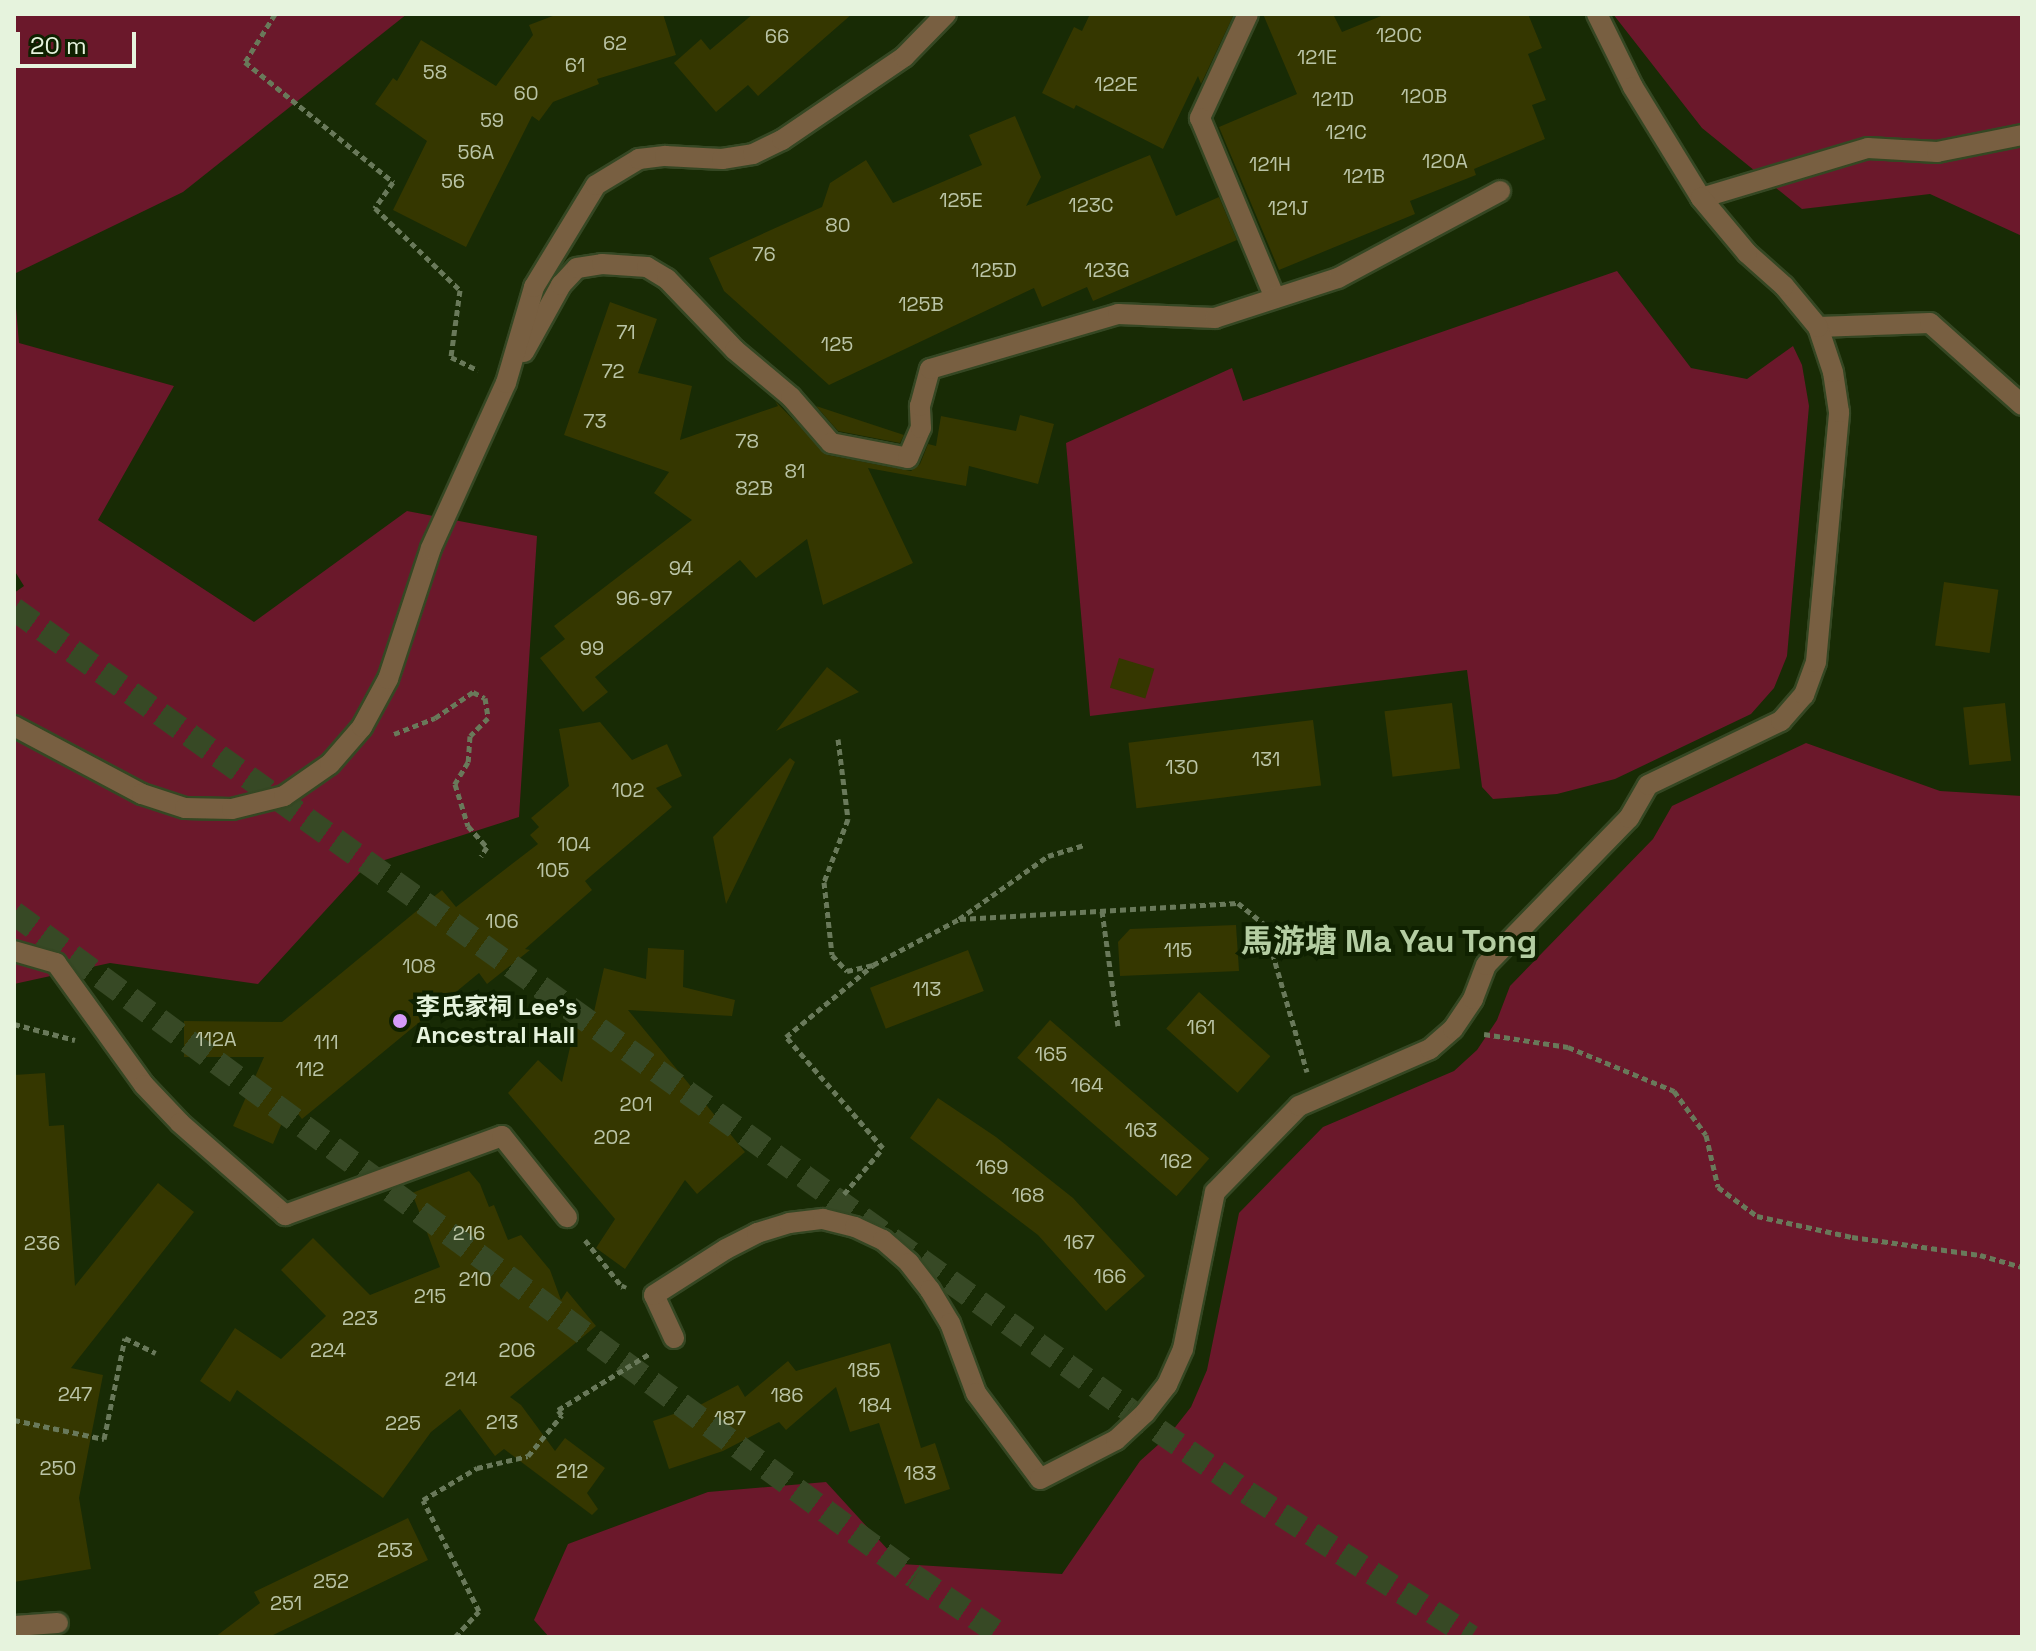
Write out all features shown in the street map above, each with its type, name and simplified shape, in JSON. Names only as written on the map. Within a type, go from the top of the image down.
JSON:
[{"type":"street","points":[[506,383],[534,287],[596,185],[639,159],[665,156],[722,159],[753,154],[782,140],[904,57],[946,14]]},
{"type":"street","points":[[1248,14],[1200,118],[1275,298]]},
{"type":"street","points":[[674,1338],[654,1295],[757,1233],[789,1223],[823,1219],[855,1227],[883,1240],[909,1263],[950,1323],[976,1393],[1040,1479],[1116,1440],[1145,1413],[1167,1385],[1183,1349],[1215,1192],[1299,1106],[1430,1049],[1453,1029],[1473,999],[1486,965],[1629,818],[1648,785],[1781,721],[1804,695],[1816,662],[1839,412],[1833,372],[1818,327],[1784,286],[1747,253],[1701,198],[1633,87],[1597,14]]},
{"type":"street","points":[[1701,198],[1868,148],[1937,152],[2022,135]]},
{"type":"street","points":[[14,726],[142,794],[185,808],[232,809],[284,796],[330,764],[362,727],[388,679],[431,548],[506,383],[561,285],[577,268],[602,264],[647,267],[667,279],[735,350],[791,397],[831,443],[908,458],[921,428],[920,406],[930,369],[1118,314],[1215,318],[1338,278],[1500,191]]},
{"type":"street","points":[[1818,327],[1930,323],[2022,405]]},
{"type":"street","points":[[14,951],[56,963],[144,1085],[180,1123],[285,1215],[502,1136],[567,1217]]},
{"type":"street","points":[[14,1626],[58,1623]]},
{"type":"path","points":[[275,14],[245,62],[393,182],[375,208],[460,290],[451,357],[506,383]]},
{"type":"path","points":[[392,735],[435,718],[473,692],[485,698],[488,718],[470,736],[468,762],[455,784],[468,826],[487,847],[481,856]]},
{"type":"path","points":[[838,739],[848,819],[824,882],[832,955],[847,971],[873,965]]},
{"type":"path","points":[[823,1219],[883,1148],[786,1037],[873,965],[959,919],[1048,856],[1085,845]]},
{"type":"path","points":[[959,919],[1238,903],[1264,924],[1315,1099]]},
{"type":"path","points":[[1102,911],[1118,1026]]},
{"type":"path","points":[[14,1024],[121,1052]]},
{"type":"path","points":[[1453,1029],[1568,1047],[1674,1091],[1706,1135],[1718,1187],[1757,1216],[1852,1237],[1980,1255],[2022,1267]]},
{"type":"path","points":[[567,1217],[623,1288],[639,1265],[654,1295]]},
{"type":"path","points":[[14,1420],[104,1439],[125,1338],[156,1353]]},
{"type":"path","points":[[455,1637],[479,1611],[423,1500],[477,1468],[528,1456],[562,1415],[558,1410],[674,1338]]},
{"type":"shaded area","points":[[14,14],[407,14],[183,192],[14,274]]},
{"type":"shaded area","points":[[1613,14],[2022,14],[2022,236],[1930,194],[1802,209],[1702,128]]},
{"type":"shaded area","points":[[1617,271],[1691,368],[1747,379],[1793,346],[1802,365],[1809,406],[1787,656],[1774,688],[1751,714],[1615,779],[1557,794],[1493,799],[1482,787],[1467,670],[1090,716],[1066,443],[1232,368],[1243,401]]},
{"type":"shaded area","points":[[14,284],[19,343],[174,386],[98,520],[254,622],[407,511],[537,536],[519,817],[366,866],[258,984],[110,963],[14,984],[14,593],[24,586],[14,570]]},
{"type":"shaded area","points":[[1806,743],[1940,791],[2022,796],[2022,1637],[549,1637],[534,1620],[568,1544],[708,1492],[826,1482],[901,1564],[1062,1574],[1140,1461],[1169,1435],[1191,1407],[1207,1370],[1239,1213],[1323,1127],[1454,1071],[1477,1050],[1497,1020],[1510,986],[1653,839],[1672,806]]},
{"type":"building","points":[[558,14],[663,14],[676,55],[597,79],[599,84],[553,102],[539,121],[532,116],[466,247],[393,210],[427,141],[375,104],[393,78],[397,81],[421,40],[496,86],[533,35],[529,25]]},
{"type":"building","points":[[753,14],[852,14],[758,96],[748,85],[716,112],[674,63],[701,39],[710,50]]},
{"type":"building","points":[[1090,14],[1234,14],[1201,84],[1198,76],[1163,149],[1076,105],[1074,109],[1042,93],[1074,27],[1082,31]]},
{"type":"building","points":[[1263,14],[1333,14],[1342,32],[1386,14],[1528,14],[1542,48],[1528,54],[1546,100],[1532,105],[1545,139],[1474,169],[1476,175],[1410,201],[1415,214],[1279,270],[1219,127],[1297,94]]},
{"type":"building","points":[[1015,116],[1041,177],[1026,206],[1150,155],[1176,216],[1219,197],[1237,240],[1093,301],[1087,287],[1042,307],[1034,288],[829,385],[724,291],[709,258],[822,207],[830,183],[866,160],[893,203],[982,165],[969,135]]},
{"type":"building","points":[[610,302],[657,319],[638,373],[692,386],[680,440],[778,406],[775,401],[828,455],[911,471],[920,464],[928,444],[936,446],[941,416],[1016,431],[1020,415],[1054,424],[1038,484],[969,466],[966,486],[868,468],[913,563],[823,605],[807,539],[756,578],[740,560],[595,677],[608,692],[583,712],[540,658],[565,639],[554,626],[692,520],[654,493],[669,472],[564,435]]},
{"type":"building","points":[[816,406],[904,435],[900,443],[838,431]]},
{"type":"building","points":[[1944,582],[1998,590],[1990,653],[1935,645]]},
{"type":"building","points":[[1119,658],[1154,669],[1145,698],[1110,688]]},
{"type":"building","points":[[827,667],[859,692],[776,731]]},
{"type":"building","points":[[1452,703],[1460,769],[1393,777],[1385,711]]},
{"type":"building","points":[[2005,703],[2011,761],[1969,765],[1963,707]]},
{"type":"building","points":[[1313,720],[1321,786],[1136,808],[1128,743]]},
{"type":"building","points":[[600,722],[632,760],[667,744],[682,776],[656,788],[672,807],[585,881],[592,890],[525,949],[530,950],[487,984],[479,973],[302,1119],[290,1104],[273,1144],[233,1126],[264,1057],[184,1057],[184,1021],[282,1022],[442,890],[456,907],[538,844],[530,835],[539,827],[531,818],[569,786],[559,729]]},
{"type":"building","points":[[790,758],[795,762],[726,904],[713,837]]},
{"type":"building","points":[[1236,925],[1239,971],[1120,976],[1118,942],[1130,929]]},
{"type":"building","points":[[648,948],[684,950],[683,987],[735,1000],[732,1016],[628,1010],[745,1152],[697,1194],[685,1180],[625,1269],[596,1248],[615,1219],[508,1093],[538,1060],[562,1082],[578,1013],[593,1016],[604,968],[646,979]]},
{"type":"building","points":[[968,950],[984,991],[886,1029],[870,988]]},
{"type":"building","points":[[1199,992],[1270,1056],[1238,1093],[1166,1028]]},
{"type":"building","points":[[1050,1020],[1209,1158],[1176,1196],[1017,1058]]},
{"type":"building","points":[[45,1073],[49,1126],[64,1125],[75,1286],[158,1183],[194,1212],[71,1368],[103,1375],[79,1498],[91,1569],[14,1582],[14,1075]]},
{"type":"building","points":[[938,1098],[996,1137],[1073,1198],[1145,1276],[1106,1311],[1038,1235],[910,1138]]},
{"type":"building","points":[[469,1171],[480,1184],[489,1207],[494,1205],[508,1240],[521,1235],[550,1270],[561,1300],[567,1291],[596,1326],[510,1397],[521,1405],[555,1451],[565,1438],[605,1468],[587,1493],[598,1509],[592,1515],[504,1449],[495,1456],[460,1409],[431,1432],[383,1498],[237,1390],[230,1402],[200,1381],[235,1328],[281,1359],[326,1316],[281,1270],[313,1238],[370,1295],[440,1267],[412,1193]]},
{"type":"building","points":[[890,1343],[921,1448],[935,1443],[950,1489],[905,1504],[879,1423],[850,1432],[836,1387],[786,1430],[779,1422],[723,1451],[669,1469],[653,1421],[700,1405],[738,1385],[745,1397],[788,1361],[796,1371]]},
{"type":"building","points":[[408,1518],[428,1560],[269,1637],[215,1637],[260,1603],[254,1592]]},
{"type":"tunnel","points":[[14,609],[1129,1410],[1251,1495],[1471,1637]]},
{"type":"tunnel","points":[[14,913],[915,1577],[1004,1637]]},
{"type":"place","name":"李氏家祠 Lee's Ancestral Hall","points":[[400,1021]]},
{"type":"district","name":"馬游塘 Ma Yau Tong","points":[[1389,941]]}]
